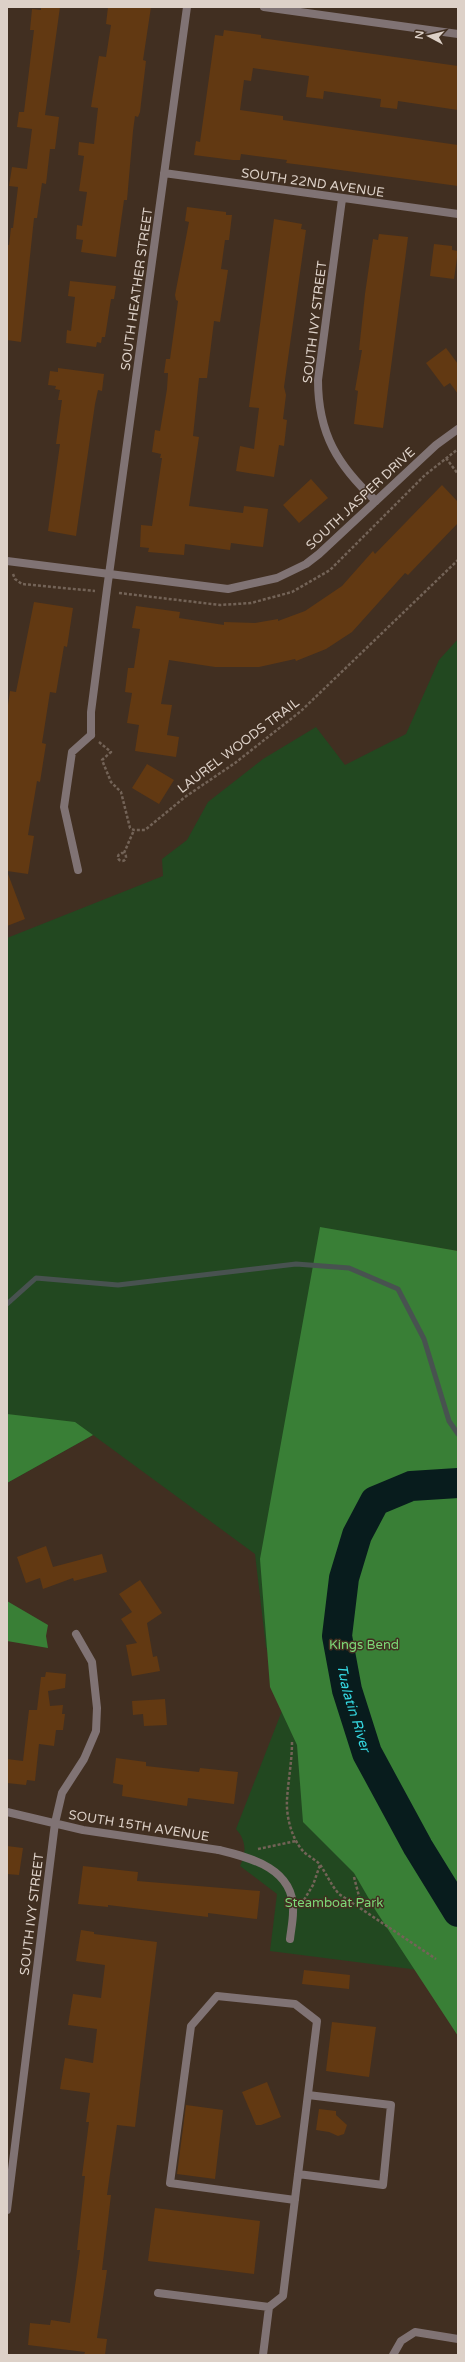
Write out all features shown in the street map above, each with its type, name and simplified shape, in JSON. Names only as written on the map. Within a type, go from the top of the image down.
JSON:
[{"type":"street","name":"SOUTH HEATHER STREET","points":[[78,870],[65,816],[65,800],[72,752],[91,735],[91,712],[109,575],[187,7]]},
{"type":"street","points":[[264,7],[458,34]]},
{"type":"street","name":"SOUTH 22ND AVENUE","points":[[164,174],[458,214]]},
{"type":"street","name":"SOUTH IVY STREET","points":[[342,199],[318,380],[319,403],[322,423],[342,465],[376,501]]},
{"type":"street","name":"SOUTH JASPER DRIVE","points":[[7,561],[228,589],[277,578],[306,564],[436,445],[458,429]]},
{"type":"street","name":"SOUTH IVY STREET","points":[[7,2210],[55,1823],[62,1793],[84,1759],[96,1731],[97,1708],[92,1662],[76,1634]]},
{"type":"street","name":"SOUTH 15TH AVENUE","points":[[7,1812],[82,1830],[220,1850],[247,1856],[269,1866],[286,1882],[294,1910]]},
{"type":"street","points":[[290,1939],[294,1910]]},
{"type":"street","points":[[263,2355],[269,2307],[283,2296],[295,2200],[298,2174],[308,2095],[317,2021],[295,2004],[217,1996],[191,2026],[170,2183],[295,2200]]},
{"type":"street","points":[[298,2174],[383,2185],[391,2105],[308,2095]]},
{"type":"street","points":[[158,2293],[269,2307]]},
{"type":"street","points":[[393,2355],[401,2341],[414,2332],[458,2339]]},
{"type":"path","points":[[436,445],[458,474]]},
{"type":"path","name":"LAUREL WOODS TRAIL","points":[[134,830],[145,830],[185,797],[235,762],[301,711],[458,560]]},
{"type":"path","points":[[7,561],[15,579],[22,584],[88,592],[96,591]]},
{"type":"path","points":[[111,752],[102,760],[111,782],[120,792],[127,822],[134,830],[124,853]]},
{"type":"path","points":[[292,1742],[292,1760],[287,1802],[290,1826],[296,1842],[304,1852],[320,1864],[329,1882],[339,1894],[358,1906],[372,1918],[436,1959]]},
{"type":"path","points":[[294,1910],[303,1902],[313,1885],[320,1864]]},
{"type":"path","points":[[354,1877],[360,1900],[358,1906]]},
{"type":"green space","points":[[458,639],[458,1251],[320,1228],[458,1975],[270,1951],[277,1894],[240,1866],[244,1856],[244,1842],[236,1829],[285,1703],[266,1647],[255,1554],[93,1435],[7,1483],[7,938],[163,876],[162,859],[187,840],[208,802],[263,759],[316,727],[345,765],[406,734],[439,660]]},
{"type":"green space","name":"Kings Bend","points":[[320,1227],[458,1251],[458,2036],[376,1911],[354,1873],[303,1822],[297,1745],[270,1687],[260,1559]]},
{"type":"green space","points":[[7,1414],[75,1422],[93,1435],[7,1483]]},
{"type":"green space","points":[[7,1601],[48,1625],[46,1636],[48,1648],[7,1641]]},
{"type":"building","points":[[41,7],[60,7],[45,115],[59,117],[55,149],[50,149],[46,184],[42,183],[37,218],[34,218],[21,342],[7,340],[7,245],[9,245],[11,228],[13,228],[18,187],[9,186],[12,167],[27,169],[32,129],[17,127],[19,112],[24,112],[34,30],[30,30],[32,9],[41,10]]},
{"type":"building","points":[[108,7],[151,7],[143,60],[146,61],[140,112],[138,117],[135,116],[127,200],[124,200],[116,257],[81,252],[83,240],[76,239],[77,225],[82,226],[87,192],[79,191],[84,156],[78,155],[79,142],[94,144],[98,108],[91,107],[99,56],[106,57],[111,25],[106,24]]},
{"type":"building","points":[[224,30],[261,35],[261,38],[458,66],[458,110],[398,101],[397,109],[380,107],[381,99],[324,91],[323,99],[306,97],[309,76],[253,68],[251,81],[244,80],[240,110],[283,116],[283,120],[458,145],[458,186],[286,163],[287,160],[241,154],[240,160],[194,155],[196,141],[200,142],[215,35],[223,36]]},
{"type":"building","points":[[187,207],[226,212],[226,215],[232,215],[229,240],[225,240],[221,269],[228,270],[220,322],[214,321],[207,378],[199,378],[193,436],[199,437],[189,506],[243,513],[244,506],[268,509],[263,547],[231,543],[230,550],[185,544],[184,555],[148,552],[149,548],[140,547],[141,525],[152,526],[162,458],[160,458],[161,454],[152,452],[155,430],[160,431],[167,389],[168,373],[164,373],[166,359],[170,359],[176,316],[178,301],[176,300],[175,295],[189,222],[185,221]]},
{"type":"building","points":[[274,219],[302,224],[301,229],[306,230],[284,387],[286,395],[283,419],[287,420],[284,446],[279,445],[274,477],[236,471],[240,446],[254,449],[259,408],[249,407]]},
{"type":"building","points":[[379,234],[408,237],[383,428],[354,424],[358,391],[355,390],[362,350],[359,350],[365,294],[373,239],[378,240]]},
{"type":"building","points":[[434,244],[452,246],[452,250],[458,251],[454,279],[430,276]]},
{"type":"building","points":[[70,281],[116,286],[114,299],[111,299],[105,337],[102,337],[101,343],[97,342],[96,347],[66,343],[67,330],[71,331],[75,297],[68,296]]},
{"type":"building","points":[[446,348],[458,364],[458,394],[450,383],[444,387],[426,363]]},
{"type":"building","points":[[58,368],[104,374],[102,391],[98,390],[95,404],[76,536],[48,531],[60,444],[56,444],[62,400],[58,400],[60,390],[55,389],[56,386],[48,385],[50,371],[58,372]]},
{"type":"building","points":[[311,479],[328,498],[299,523],[283,505]]},
{"type":"building","points":[[442,485],[458,502],[458,523],[408,575],[405,573],[352,632],[326,649],[296,661],[295,659],[259,667],[215,667],[169,660],[161,704],[172,705],[167,735],[179,737],[176,757],[135,751],[139,725],[127,723],[132,693],[125,692],[128,668],[134,668],[140,629],[132,628],[136,606],[180,612],[179,618],[224,625],[224,622],[255,623],[278,619],[278,621],[305,611],[342,586],[373,551],[375,554]]},
{"type":"building","points":[[34,602],[73,608],[67,647],[64,646],[56,693],[50,692],[42,743],[46,744],[40,782],[37,781],[28,835],[34,836],[28,874],[7,871],[7,712],[10,691],[16,692]]},
{"type":"building","points":[[147,764],[174,780],[159,804],[132,788]]},
{"type":"building","points":[[8,874],[25,919],[7,926],[7,875]]},
{"type":"building","points":[[46,1546],[53,1567],[102,1554],[107,1572],[74,1581],[73,1578],[43,1589],[40,1578],[26,1583],[17,1557]]},
{"type":"building","points":[[140,1580],[162,1613],[147,1623],[153,1657],[157,1656],[160,1671],[132,1676],[126,1645],[137,1643],[121,1619],[132,1612],[119,1594]]},
{"type":"building","points":[[46,1672],[66,1674],[65,1688],[48,1691],[50,1706],[63,1705],[62,1714],[65,1714],[63,1730],[56,1730],[54,1746],[39,1744],[35,1781],[27,1780],[26,1785],[7,1783],[7,1759],[23,1761],[29,1710],[37,1710],[41,1677],[45,1677]]},
{"type":"building","points":[[165,1699],[167,1725],[144,1726],[143,1714],[133,1715],[132,1701]]},
{"type":"building","points":[[116,1758],[146,1762],[146,1766],[199,1772],[200,1768],[238,1772],[234,1804],[188,1798],[187,1806],[122,1796],[123,1785],[113,1783]]},
{"type":"building","points":[[7,1846],[23,1848],[19,1875],[7,1874]]},
{"type":"building","points":[[83,1866],[138,1872],[137,1881],[260,1891],[257,1919],[208,1913],[208,1917],[108,1905],[108,1907],[78,1904]]},
{"type":"building","points":[[81,1930],[94,1932],[94,1934],[157,1942],[135,2127],[117,2125],[107,2195],[111,2195],[102,2270],[107,2270],[97,2338],[107,2339],[105,2355],[84,2355],[85,2352],[28,2345],[30,2323],[50,2325],[51,2320],[70,2323],[80,2250],[77,2250],[85,2176],[82,2176],[89,2122],[86,2122],[90,2093],[60,2089],[65,2058],[93,2063],[97,2029],[68,2025],[73,1994],[101,1998],[105,1965],[76,1961]]},
{"type":"building","points":[[304,1970],[350,1975],[349,1989],[302,1984]]},
{"type":"building","points":[[332,2022],[376,2027],[369,2077],[326,2071]]},
{"type":"building","points":[[267,2082],[281,2117],[261,2125],[256,2125],[242,2092]]},
{"type":"building","points":[[186,2105],[223,2110],[215,2179],[177,2174]]},
{"type":"building","points":[[319,2109],[336,2111],[336,2115],[347,2125],[344,2134],[338,2136],[329,2132],[316,2130]]},
{"type":"building","points":[[155,2208],[260,2221],[254,2274],[148,2261]]},
{"type":"waterway","points":[[7,1304],[36,1278],[118,1285],[296,1264],[349,1268],[398,1289],[424,1339],[449,1421],[458,1434]]},
{"type":"waterway","name":"Tualatin River","points":[[458,1483],[411,1486],[375,1501],[357,1535],[344,1578],[337,1636],[347,1690],[367,1753],[418,1847],[458,1912]]},
{"type":"park label","name":"Steamboat Park","points":[[334,1902]]}]
